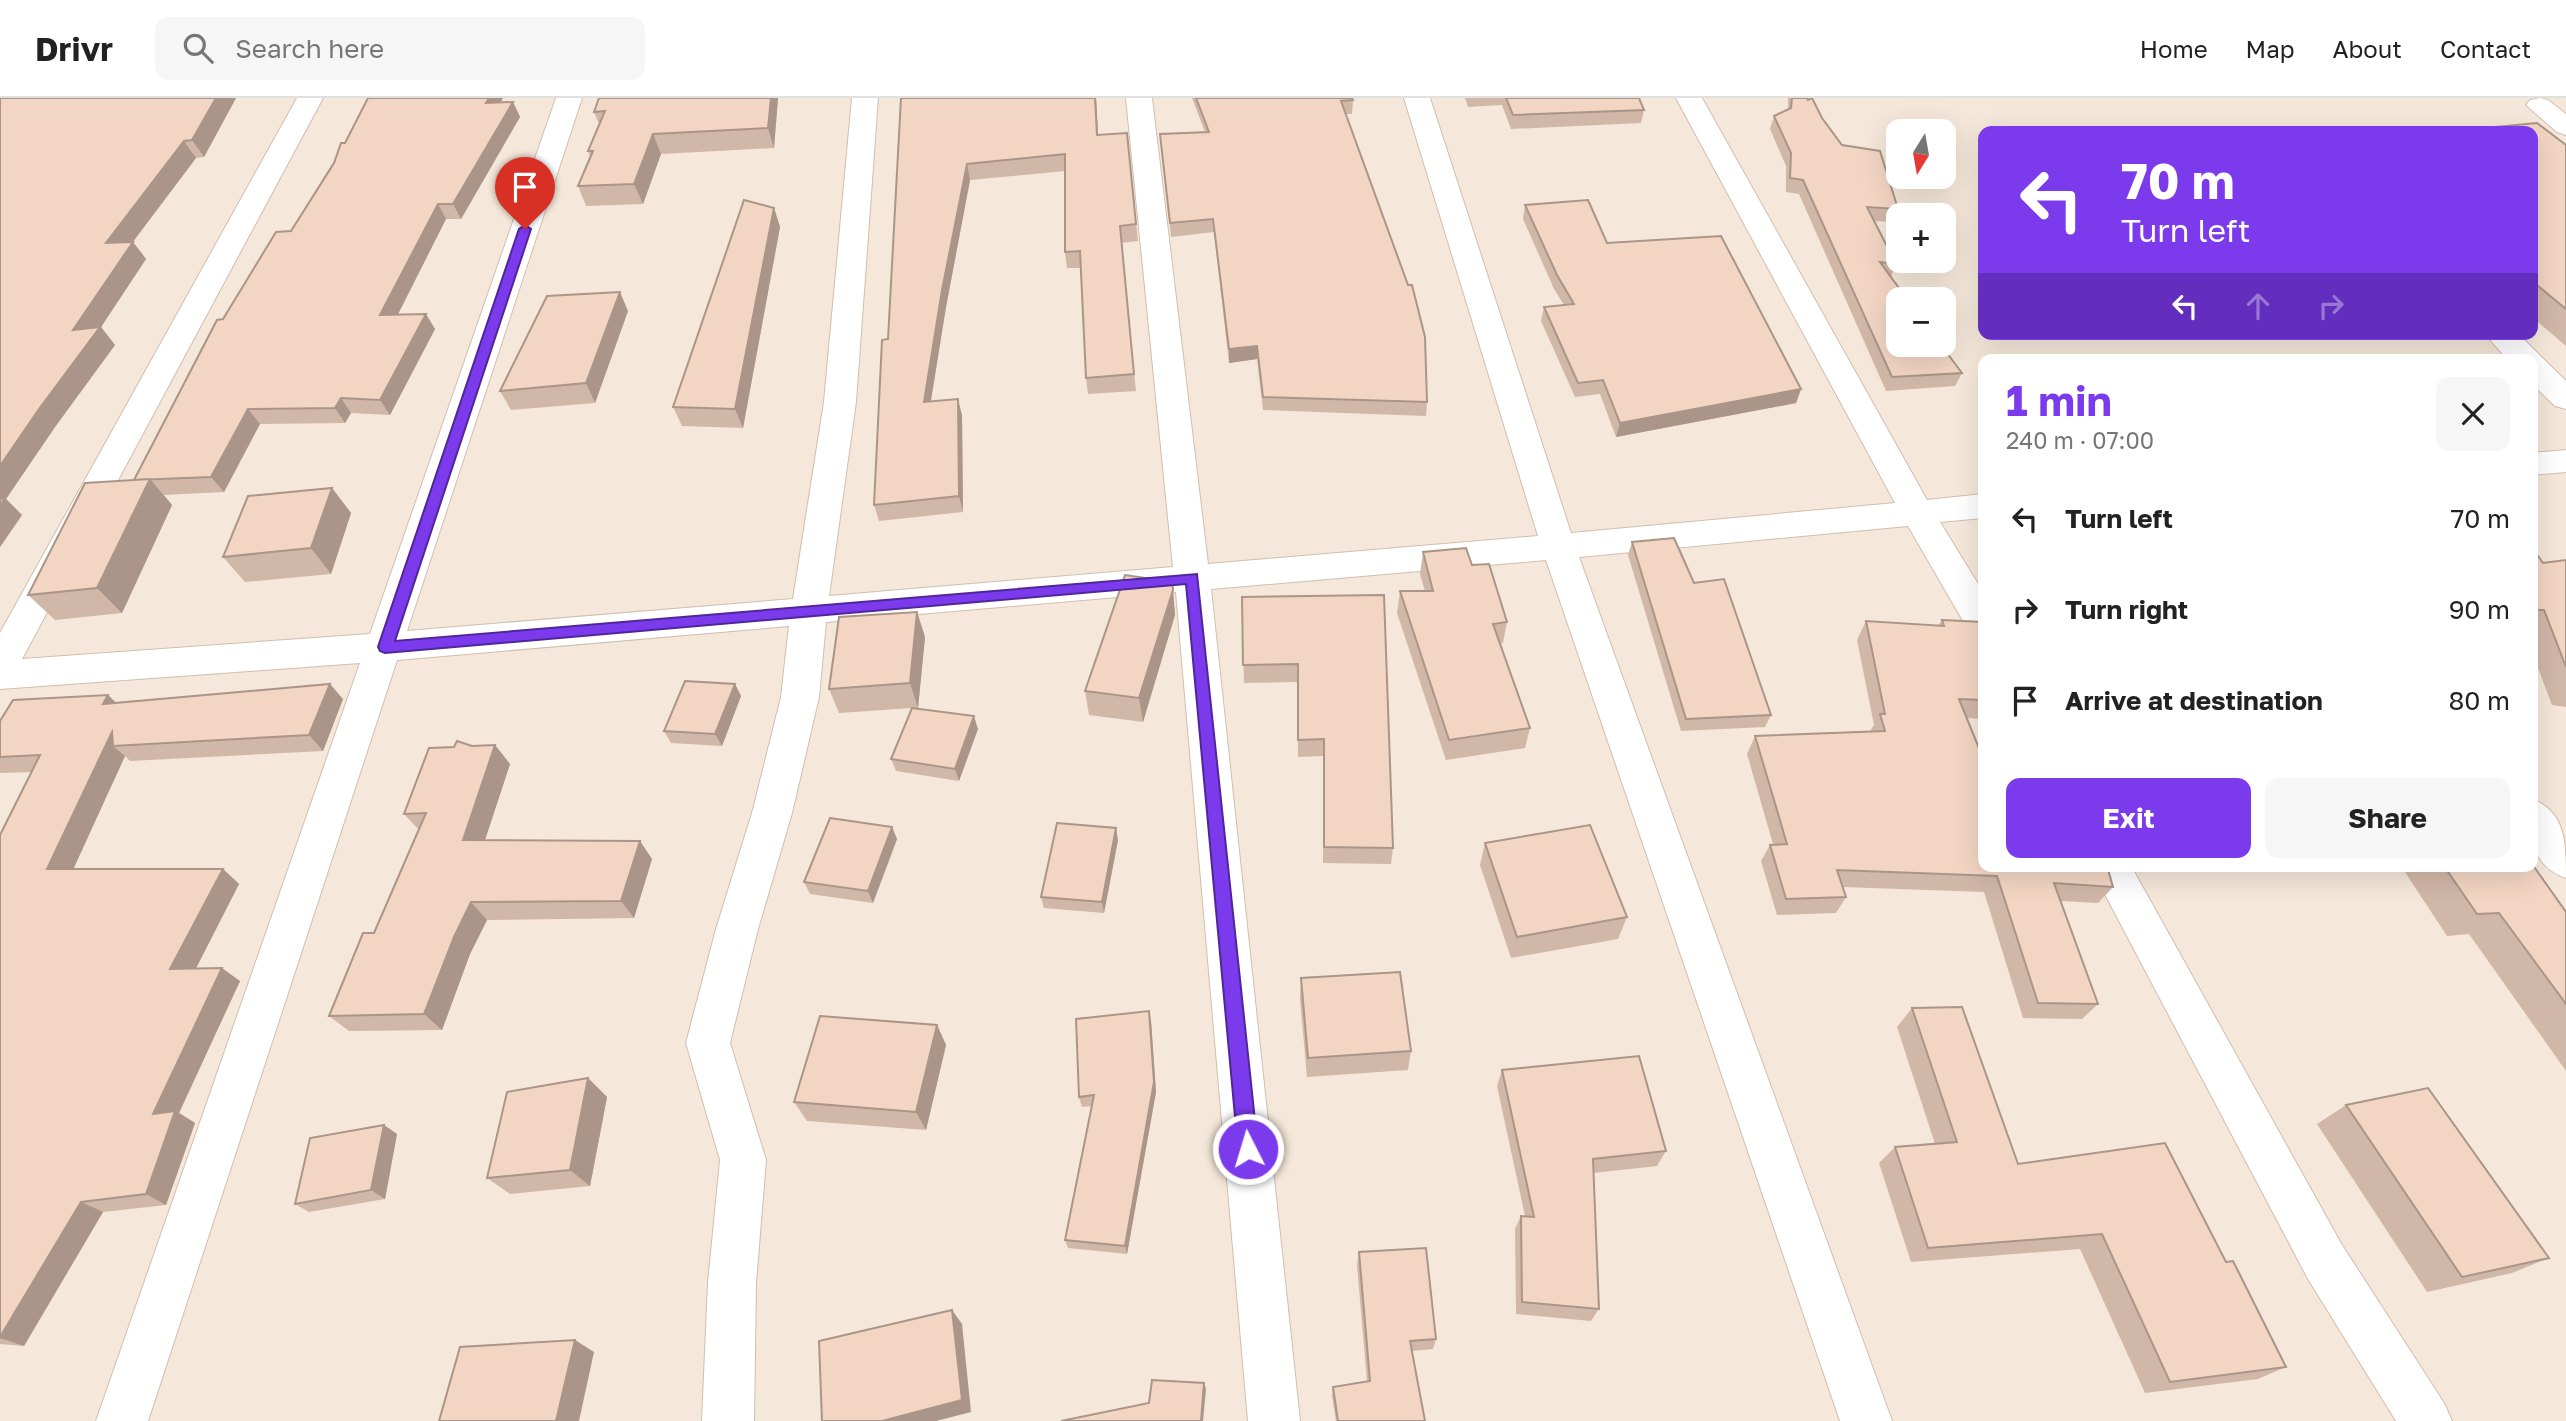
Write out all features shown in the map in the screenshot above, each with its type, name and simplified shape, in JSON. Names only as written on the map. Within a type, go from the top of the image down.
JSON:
[{"type":"street","points":[[0,666],[310,98]]},
{"type":"street","points":[[122,1421],[569,98]]},
{"type":"street","points":[[728,1421],[732,1283],[743,1160],[708,1043],[737,929],[772,813],[800,697],[809,610],[839,402],[864,98]]},
{"type":"street","points":[[1139,98],[1192,578],[1274,1421]]},
{"type":"street","points":[[1417,98],[1558,546],[1866,1421]]},
{"type":"street","points":[[1689,98],[1916,511],[1978,615]]},
{"type":"street","points":[[2539,105],[2566,127]]},
{"type":"street","points":[[2506,340],[2520,354]]},
{"type":"street","points":[[2538,372],[2566,399]]},
{"type":"street","points":[[2538,463],[2566,461]]},
{"type":"street","points":[[0,675],[385,647],[1784,527],[1978,506]]},
{"type":"street","points":[[2538,823],[2566,860]]},
{"type":"street","points":[[2113,872],[2325,1262],[2426,1421]]},
{"type":"shaded area","points":[[0,98],[2566,98],[2566,1421],[0,1421]]},
{"type":"building","points":[[0,98],[216,98],[192,140],[184,141],[106,243],[133,242],[73,330],[100,327],[0,466]]},
{"type":"building","points":[[368,98],[489,98],[486,103],[513,102],[453,204],[438,204],[380,315],[426,314],[380,400],[341,398],[335,408],[248,409],[211,477],[134,480],[217,320],[223,319],[276,232],[291,231],[334,163],[341,143],[345,143]]},
{"type":"building","points":[[599,98],[771,98],[768,128],[653,134],[634,184],[578,186],[593,151],[588,151],[605,111],[594,112]]},
{"type":"building","points":[[901,98],[1095,98],[1097,135],[1127,133],[1136,224],[1120,226],[1134,374],[1086,378],[1080,251],[1065,252],[1065,154],[967,164],[942,290],[924,402],[958,399],[959,496],[874,505],[882,340],[888,339]]},
{"type":"building","points":[[1196,98],[1352,98],[1353,100],[1341,101],[1408,285],[1412,285],[1425,337],[1427,402],[1263,397],[1257,346],[1229,349],[1213,219],[1170,223],[1160,134],[1209,132]]},
{"type":"building","points":[[1506,98],[1639,98],[1644,110],[1513,115]]},
{"type":"building","points":[[1792,98],[1812,98],[1822,118],[1842,145],[1880,151],[1886,170],[1886,189],[1892,189],[1896,203],[1886,203],[1886,208],[1867,207],[1886,244],[1886,263],[1880,262],[1898,287],[1886,287],[1886,357],[1950,357],[1962,373],[1892,377],[1803,180],[1790,178],[1791,153],[1774,116],[1791,108]]},
{"type":"building","points":[[2537,123],[2566,145],[2566,309],[2538,286],[2538,126],[2506,126]]},
{"type":"building","points":[[744,200],[774,208],[735,409],[673,407]]},
{"type":"building","points":[[1588,200],[1607,243],[1721,236],[1801,389],[1620,423],[1603,380],[1578,383],[1544,307],[1574,304],[1557,275],[1525,205]]},
{"type":"building","points":[[620,292],[586,383],[500,391],[547,296]]},
{"type":"building","points":[[150,479],[97,588],[28,595],[85,483]]},
{"type":"building","points":[[332,488],[311,548],[223,557],[248,496]]},
{"type":"building","points":[[1674,538],[1694,583],[1724,579],[1771,715],[1686,719],[1632,542]]},
{"type":"building","points":[[1466,548],[1472,565],[1489,564],[1507,622],[1493,624],[1530,728],[1449,740],[1400,591],[1433,591],[1423,552]]},
{"type":"building","points":[[2538,556],[2543,563],[2566,560],[2566,667],[2544,610],[2538,610]]},
{"type":"building","points":[[1125,575],[1172,582],[1173,590],[1139,698],[1085,691]]},
{"type":"building","points":[[1384,595],[1393,848],[1324,847],[1324,739],[1298,740],[1298,664],[1243,665],[1242,597]]},
{"type":"building","points":[[917,612],[910,683],[829,689],[839,617]]},
{"type":"building","points":[[1942,620],[1978,622],[1978,700],[1959,699],[1978,746],[1978,872],[2109,872],[2113,887],[2054,883],[2098,1004],[2038,1003],[1997,876],[1837,870],[1846,897],[1786,899],[1770,845],[1787,844],[1755,736],[1885,731],[1880,714],[1885,714],[1866,621],[1944,626]]},
{"type":"building","points":[[685,681],[735,684],[715,734],[664,731]]},
{"type":"building","points":[[330,684],[309,735],[113,746],[112,732],[47,869],[223,869],[170,969],[222,968],[153,1114],[175,1111],[146,1194],[81,1202],[0,1337],[0,835],[40,755],[0,757],[0,721],[13,700],[108,695],[103,704]]},
{"type":"building","points":[[912,708],[974,716],[955,769],[891,759]]},
{"type":"building","points":[[457,741],[472,746],[495,745],[463,840],[640,841],[621,901],[471,902],[454,937],[424,1014],[329,1016],[363,933],[374,933],[426,813],[404,814],[429,748],[454,747]]},
{"type":"building","points":[[830,818],[892,827],[868,891],[804,882]]},
{"type":"building","points":[[1057,823],[1116,828],[1102,902],[1041,897]]},
{"type":"building","points":[[1590,825],[1627,917],[1517,937],[1485,843]]},
{"type":"building","points":[[2448,872],[2538,872],[2566,912],[2566,1004],[2499,913],[2477,914]]},
{"type":"building","points":[[1400,972],[1411,1051],[1308,1058],[1301,978]]},
{"type":"building","points":[[1962,1007],[2018,1164],[2165,1143],[2226,1262],[2233,1261],[2286,1367],[2170,1382],[2102,1234],[1928,1248],[1895,1147],[1957,1142],[1912,1008]]},
{"type":"building","points":[[1149,1011],[1154,1082],[1125,1246],[1065,1240],[1094,1095],[1079,1097],[1076,1019]]},
{"type":"building","points":[[820,1016],[937,1025],[916,1112],[794,1102]]},
{"type":"building","points":[[1639,1056],[1666,1151],[1593,1159],[1599,1309],[1522,1302],[1521,1216],[1534,1217],[1502,1070]]},
{"type":"building","points":[[588,1078],[570,1170],[487,1178],[507,1092]]},
{"type":"building","points":[[2428,1088],[2549,1258],[2462,1277],[2346,1105]]},
{"type":"building","points":[[384,1125],[371,1190],[295,1204],[310,1138]]},
{"type":"building","points":[[1426,1248],[1436,1339],[1410,1341],[1425,1421],[1338,1421],[1333,1387],[1370,1381],[1359,1252]]},
{"type":"building","points":[[952,1310],[962,1400],[882,1421],[822,1421],[819,1341]]},
{"type":"building","points":[[575,1340],[556,1421],[439,1421],[460,1347]]},
{"type":"building","points":[[1152,1380],[1204,1383],[1201,1421],[1061,1421],[1149,1403]]},
{"type":"route","points":[[525,229],[385,647],[1192,578],[1248,1149]]}]
